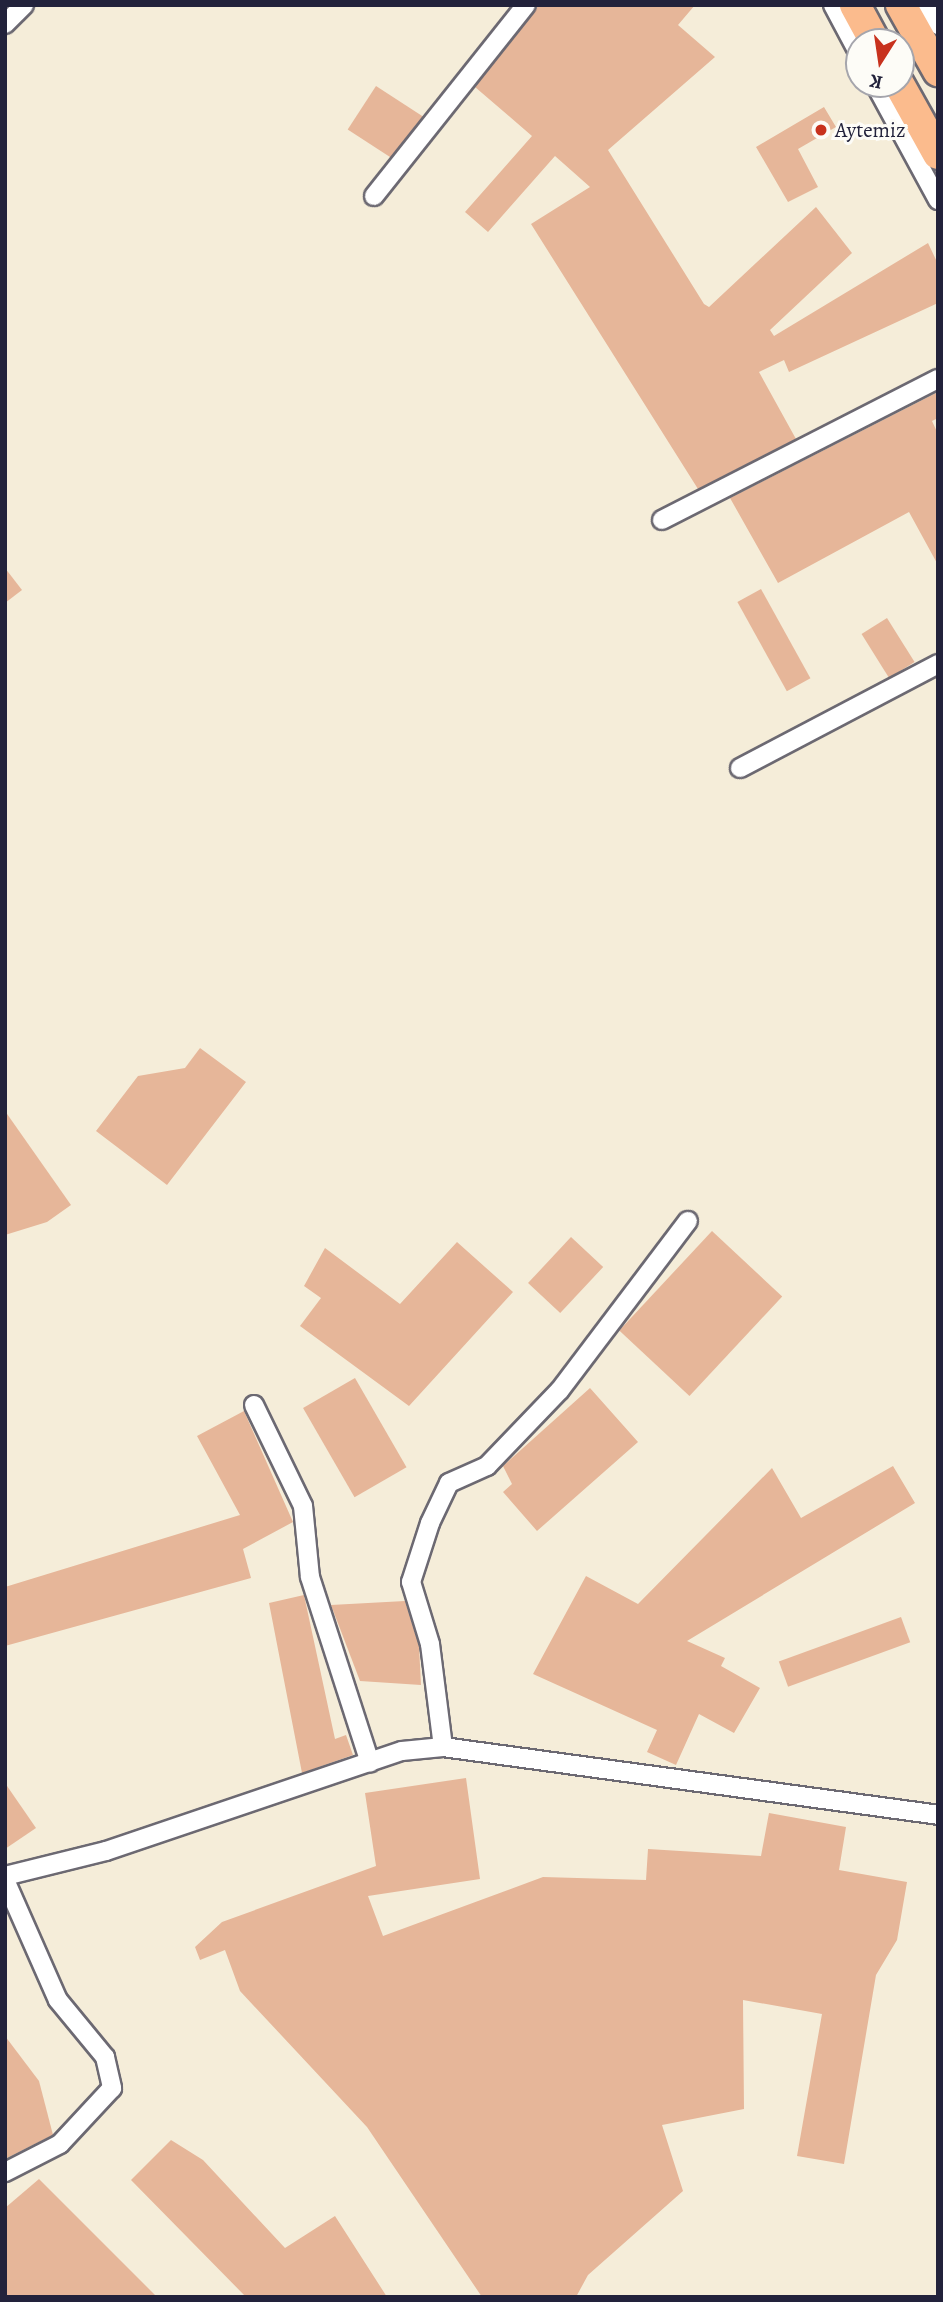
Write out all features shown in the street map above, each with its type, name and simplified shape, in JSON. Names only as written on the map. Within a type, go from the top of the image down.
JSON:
[{"type":"highway","points":[[855,5],[868,28]]},
{"type":"highway","points":[[901,5],[938,71]]},
{"type":"highway","points":[[907,98],[938,155]]},
{"type":"street","points":[[5,24],[24,5]]},
{"type":"street","points":[[374,196],[526,5]]},
{"type":"street","points":[[833,5],[845,28]]},
{"type":"street","points":[[927,5],[938,25]]},
{"type":"street","points":[[883,98],[938,200]]},
{"type":"street","points":[[662,520],[938,379]]},
{"type":"street","points":[[740,768],[938,664]]},
{"type":"street","points":[[443,1747],[430,1644],[411,1582],[430,1523],[449,1483],[487,1466],[560,1390],[688,1221]]},
{"type":"street","points":[[254,1405],[303,1506],[310,1577],[370,1763]]},
{"type":"street","points":[[5,2172],[60,2144],[112,2088],[105,2057],[58,2000],[5,1878],[106,1851],[370,1763],[443,1747],[938,1815]]},
{"type":"building","points":[[539,5],[695,5],[678,25],[715,57],[608,150],[704,304],[709,307],[816,207],[852,253],[770,330],[774,336],[928,243],[938,264],[938,303],[789,372],[784,360],[759,372],[796,439],[698,489],[531,224],[590,187],[555,156],[488,232],[465,212],[532,136],[475,87]]},
{"type":"building","points":[[376,86],[423,116],[395,160],[348,130]]},
{"type":"building","points":[[824,107],[836,127],[798,149],[818,187],[788,202],[756,147]]},
{"type":"building","points":[[938,392],[938,418],[932,421],[938,434],[938,565],[909,512],[778,583],[730,498]]},
{"type":"building","points":[[5,568],[22,590],[5,603]]},
{"type":"building","points":[[761,589],[810,678],[787,691],[737,602]]},
{"type":"building","points":[[887,618],[915,662],[889,678],[862,634]]},
{"type":"building","points":[[200,1048],[246,1082],[167,1185],[96,1131],[138,1076],[185,1068]]},
{"type":"building","points":[[5,1111],[71,1205],[47,1222],[5,1235]]},
{"type":"building","points":[[712,1231],[782,1296],[689,1396],[619,1330]]},
{"type":"building","points":[[571,1237],[603,1267],[560,1313],[528,1283]]},
{"type":"building","points":[[457,1242],[513,1292],[409,1406],[300,1326],[321,1298],[304,1286],[325,1248],[400,1304]]},
{"type":"building","points":[[355,1378],[406,1467],[355,1497],[303,1408]]},
{"type":"building","points":[[590,1388],[638,1442],[537,1531],[503,1492],[512,1484],[503,1466]]},
{"type":"building","points":[[244,1411],[293,1522],[243,1549],[251,1578],[5,1646],[5,1587],[240,1515],[197,1436]]},
{"type":"building","points":[[893,1466],[915,1503],[687,1641],[725,1658],[721,1666],[760,1688],[734,1733],[699,1714],[676,1765],[647,1752],[657,1730],[533,1674],[586,1576],[638,1604],[772,1468],[801,1518]]},
{"type":"building","points":[[304,1595],[335,1739],[346,1735],[353,1755],[302,1773],[269,1603]]},
{"type":"building","points":[[405,1601],[419,1646],[421,1685],[360,1681],[331,1605]]},
{"type":"building","points":[[901,1617],[910,1642],[788,1687],[779,1661]]},
{"type":"building","points":[[466,1778],[480,1879],[368,1896],[383,1936],[543,1877],[646,1880],[648,1849],[761,1856],[769,1813],[846,1827],[839,1870],[907,1882],[897,1940],[876,1975],[844,2164],[797,2156],[822,2014],[743,2000],[744,2109],[662,2125],[683,2191],[588,2275],[576,2297],[482,2297],[367,2127],[240,1991],[225,1950],[200,1960],[195,1947],[222,1922],[376,1866],[365,1793]]},
{"type":"building","points":[[5,1783],[36,1828],[5,1849]]},
{"type":"building","points":[[5,2036],[39,2081],[53,2135],[5,2159]]},
{"type":"building","points":[[171,2140],[203,2160],[285,2248],[335,2216],[387,2297],[246,2297],[131,2180]]},
{"type":"building","points":[[39,2179],[157,2297],[5,2297],[5,2208]]},
{"type":"place","name":"Aytemiz","points":[[821,130]]}]
